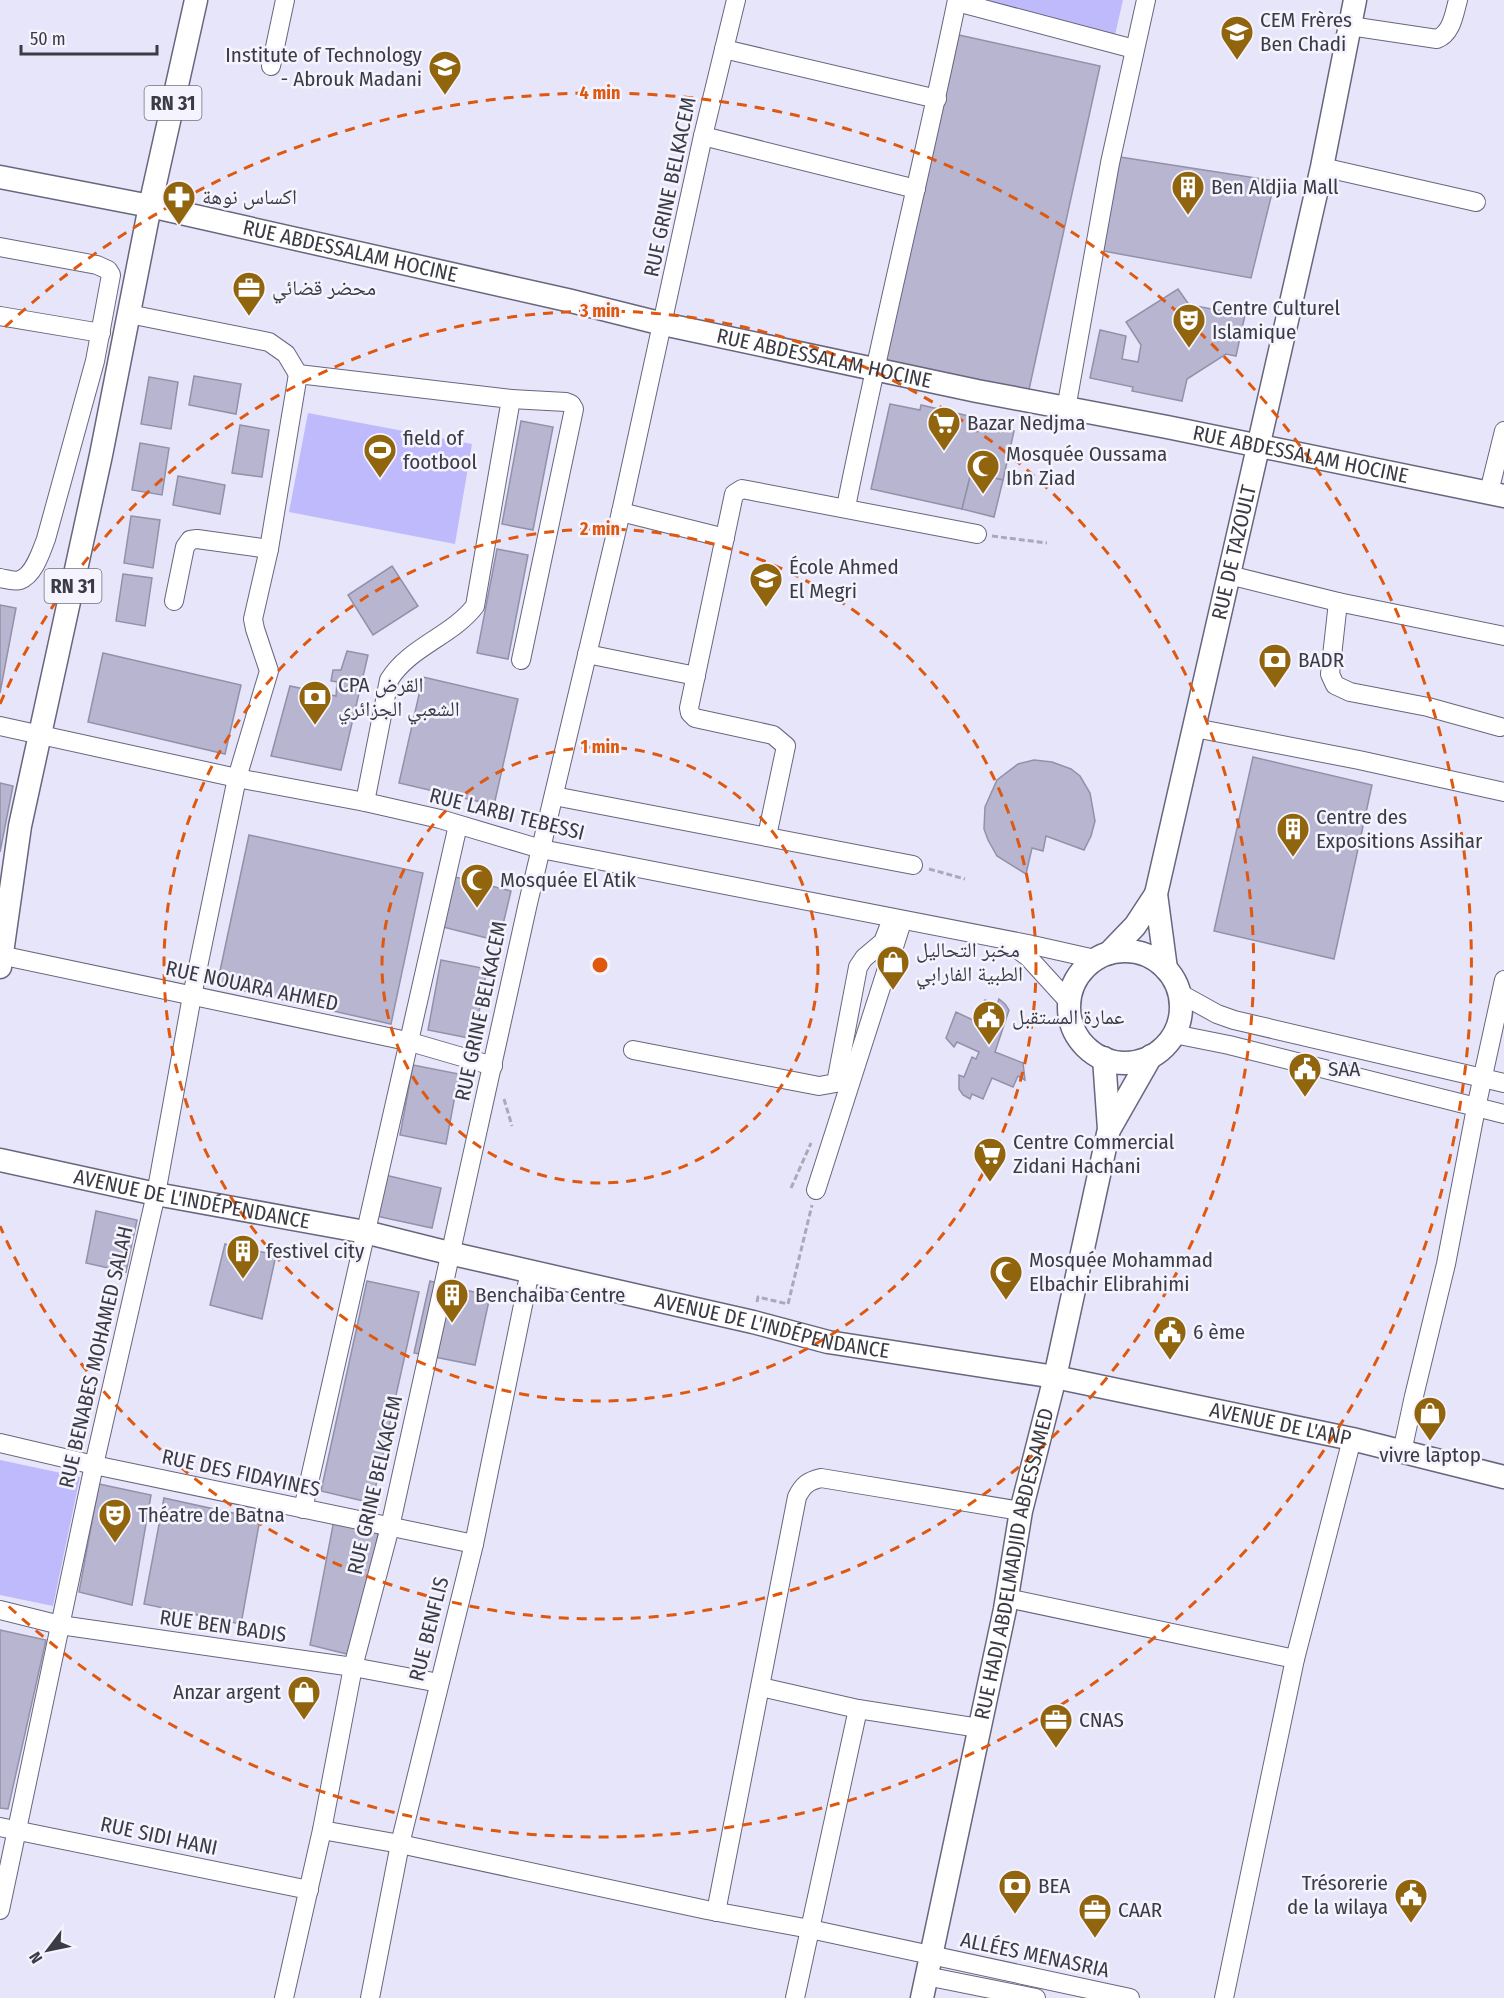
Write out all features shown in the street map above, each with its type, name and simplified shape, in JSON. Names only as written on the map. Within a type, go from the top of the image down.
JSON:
[{"type":"main road","name":"RN 31","points":[[1,959],[20,825],[42,734],[101,455],[150,206],[196,0]]},
{"type":"main road","name":"RUE DE TAZOULT","points":[[1166,969],[1159,931],[1156,894],[1322,167],[1355,0]]},
{"type":"main road","name":"RUE ABDESSALAM HOCINE","points":[[0,177],[150,206],[567,300],[663,324],[874,369],[1496,494]]},
{"type":"main road","name":"RUE DE TAZOULT","points":[[1102,956],[1135,926],[1156,894]]},
{"type":"main road","points":[[1124,951],[1140,953],[1154,959],[1166,969],[1179,993],[1180,1014],[1174,1034],[1164,1047],[1136,1062],[1119,1062],[1104,1058],[1089,1049],[1077,1036],[1070,1019],[1069,1002],[1073,985],[1082,970],[1102,956],[1124,951]]},
{"type":"main road","name":"RUE HADJ ABDELMADJID ABDESSAMED","points":[[1109,1129],[1151,1056]]},
{"type":"main road","name":"RUE HADJ ABDELMADJID ABDESSAMED","points":[[922,1998],[1007,1598],[1021,1511],[1055,1377],[1109,1129],[1104,1058]]},
{"type":"main road","name":"AVENUE DE L'INDÉPENDANCE","points":[[0,1160],[156,1194],[364,1232],[753,1322],[828,1342],[1055,1377]]},
{"type":"main road","name":"AVENUE DE L'ANP","points":[[1055,1377],[1352,1439],[1504,1477]]},
{"type":"street","points":[[271,66],[285,0]]},
{"type":"street","name":"RUE GRINE BELKACEM","points":[[284,1998],[322,1830],[353,1667],[390,1527],[449,1253],[621,512],[703,136],[736,0]]},
{"type":"street","points":[[1066,409],[1110,163],[1146,0]]},
{"type":"street","points":[[1350,26],[1437,39],[1447,32],[1458,0]]},
{"type":"street","points":[[846,507],[874,369],[937,99],[957,1],[1134,48]]},
{"type":"street","points":[[724,49],[937,99]]},
{"type":"street","points":[[703,136],[916,189]]},
{"type":"street","points":[[1322,167],[1476,202]]},
{"type":"street","points":[[0,247],[97,265],[108,270],[111,275],[101,333],[40,554],[31,570],[21,580],[0,578]]},
{"type":"street","points":[[129,314],[268,342],[286,354],[298,374],[572,404],[574,409],[521,660]]},
{"type":"street","points":[[0,316],[101,333]]},
{"type":"street","name":"RUE BENABES MOHAMED SALAH","points":[[0,1910],[8,1828],[60,1625],[156,1194],[192,996],[237,778],[269,671],[253,619],[269,549],[298,374]]},
{"type":"street","points":[[365,802],[389,680],[398,667],[463,619],[475,606],[511,399]]},
{"type":"street","points":[[1496,494],[1504,431]]},
{"type":"street","points":[[767,836],[786,746],[773,735],[693,717],[689,708],[732,498],[739,489],[846,507],[977,534]]},
{"type":"street","points":[[621,512],[725,538]]},
{"type":"street","points":[[174,600],[185,547],[190,540],[269,549]]},
{"type":"street","points":[[1229,575],[1338,602],[1504,636]]},
{"type":"street","points":[[1338,602],[1330,674],[1335,685],[1350,692],[1428,707],[1500,727]]},
{"type":"street","points":[[587,654],[696,676]]},
{"type":"street","name":"RUE LARBI TEBESSI","points":[[0,726],[237,778],[365,802],[541,849],[897,920],[1102,956]]},
{"type":"street","points":[[1195,728],[1359,760],[1504,792]]},
{"type":"street","points":[[554,796],[914,865]]},
{"type":"street","points":[[303,1509],[407,1041],[458,825]]},
{"type":"street","points":[[633,1050],[819,1086],[836,1083],[858,967],[864,958],[883,942],[897,920]]},
{"type":"street","points":[[816,1190],[897,920]]},
{"type":"street","name":"RUE LARBI TEBESSI","points":[[1004,939],[1028,957],[1069,1002]]},
{"type":"street","name":"RUE NOUARA AHMED","points":[[1,959],[407,1041],[493,1066]]},
{"type":"street","points":[[1402,1452],[1446,1264],[1482,1078],[1504,980]]},
{"type":"street","points":[[1179,993],[1216,1014],[1234,1020],[1504,1083]]},
{"type":"street","points":[[1174,1034],[1229,1045],[1504,1114]]},
{"type":"street","name":"RUE BENFLIS","points":[[370,1998],[400,1844],[474,1544],[530,1271]]},
{"type":"street","points":[[1224,1998],[1295,1659],[1352,1439]]},
{"type":"street","name":"RUE DES FIDAYINES","points":[[0,1443],[94,1465],[474,1544]]},
{"type":"street","points":[[711,1911],[761,1687],[797,1497],[806,1484],[821,1478],[1021,1511]]},
{"type":"street","points":[[1007,1598],[1295,1659]]},
{"type":"street","name":"RUE BEN BADIS","points":[[0,1610],[60,1625],[353,1667],[439,1683]]},
{"type":"street","points":[[761,1687],[858,1709],[979,1728]]},
{"type":"street","points":[[795,1998],[858,1709]]},
{"type":"street","name":"RUE SIDI HANI","points":[[8,1828],[309,1890]]},
{"type":"street","points":[[322,1830],[400,1844],[711,1911],[810,1929],[1036,1998]]},
{"type":"street","name":"ALLÉES MENASRIA","points":[[928,1966],[1130,1998]]},
{"type":"path","points":[[977,534],[1047,543]]},
{"type":"path","points":[[914,865],[965,879]]},
{"type":"path","points":[[753,1322],[759,1297],[788,1304],[816,1190]]},
{"type":"shaded area","points":[[973,0],[1123,0],[1115,35]]},
{"type":"shaded area","name":"field of footbool","points":[[308,413],[472,444],[455,544],[289,512]]},
{"type":"shaded area","points":[[0,1460],[80,1477],[53,1606],[0,1595]]},
{"type":"building","points":[[959,35],[1100,66],[1028,394],[885,360]]},
{"type":"building","name":"Ben Aldjia Mall","points":[[1120,157],[1275,181],[1251,278],[1103,251]]},
{"type":"building","name":"Centre Culturel Islamique","points":[[1178,289],[1192,309],[1196,306],[1245,315],[1236,356],[1226,354],[1187,379],[1182,401],[1132,391],[1133,387],[1090,378],[1100,330],[1126,336],[1122,359],[1138,362],[1141,345],[1126,322]]},
{"type":"building","points":[[194,376],[241,384],[236,414],[189,405]]},
{"type":"building","points":[[149,377],[178,382],[171,429],[141,424]]},
{"type":"building","name":"Bazar Nedjma","points":[[890,404],[920,410],[921,405],[982,419],[981,424],[1014,431],[1003,480],[971,473],[962,509],[871,489]]},
{"type":"building","points":[[521,421],[553,427],[533,530],[502,524]]},
{"type":"building","points":[[240,425],[269,430],[262,477],[232,473]]},
{"type":"building","points":[[140,443],[169,448],[162,495],[132,490]]},
{"type":"building","name":"Mosquée Oussama Ibn Ziad","points":[[971,473],[1003,480],[994,517],[962,509]]},
{"type":"building","points":[[178,476],[225,485],[220,514],[173,505]]},
{"type":"building","points":[[131,516],[160,520],[153,568],[124,563]]},
{"type":"building","points":[[497,549],[528,555],[508,659],[477,653]]},
{"type":"building","points":[[392,566],[418,606],[373,635],[348,595]]},
{"type":"building","points":[[123,574],[152,578],[145,626],[116,621]]},
{"type":"building","points":[[0,605],[16,608],[0,693]]},
{"type":"building","name":"CPA القرض الشعبي الجزائري","points":[[347,651],[368,655],[341,770],[271,756],[290,686],[336,696],[337,682],[331,681],[333,670],[341,670]]},
{"type":"building","points":[[103,653],[241,685],[225,754],[88,722]]},
{"type":"building","points":[[423,677],[518,699],[494,805],[399,783]]},
{"type":"building","name":"Centre des Expositions Assihar","points":[[1253,757],[1372,785],[1334,959],[1214,931]]},
{"type":"building","points":[[1034,760],[1052,762],[1071,769],[1080,776],[1090,793],[1095,821],[1084,850],[1046,836],[1043,851],[1032,848],[1026,874],[997,856],[984,829],[985,807],[997,780],[1018,764]]},
{"type":"building","points":[[0,783],[13,786],[0,852]]},
{"type":"building","points":[[249,835],[423,873],[391,1024],[217,985]]},
{"type":"building","name":"Mosquée El Atik","points":[[455,877],[511,891],[499,941],[443,927]]},
{"type":"building","points":[[441,960],[487,969],[474,1039],[428,1030]]},
{"type":"building","points":[[999,999],[1009,1010],[995,1052],[1023,1063],[1025,1080],[1018,1076],[1013,1087],[992,1078],[983,1099],[972,1094],[970,1099],[959,1089],[959,1075],[964,1077],[972,1057],[976,1059],[979,1052],[957,1042],[954,1047],[946,1038],[956,1012],[975,1021],[985,1000],[997,1005]]},
{"type":"building","points":[[413,1065],[459,1074],[446,1144],[400,1135]]},
{"type":"building","points":[[385,1175],[441,1188],[432,1228],[376,1216]]},
{"type":"building","points":[[96,1211],[137,1220],[126,1272],[86,1263]]},
{"type":"building","name":"festivel city","points":[[225,1244],[276,1255],[262,1319],[210,1305]]},
{"type":"building","points":[[367,1281],[419,1292],[372,1503],[321,1491]]},
{"type":"building","name":"Benchaiba Centre","points":[[430,1281],[490,1296],[475,1365],[414,1353]]},
{"type":"building","name":"Théatre de Batna","points":[[99,1484],[151,1495],[132,1605],[79,1592]]},
{"type":"building","points":[[164,1498],[260,1519],[241,1624],[144,1604]]},
{"type":"building","points":[[334,1520],[379,1529],[355,1656],[310,1645]]},
{"type":"building","points":[[0,1630],[46,1640],[8,1809],[0,1808]]},
{"type":"place","name":"CEM Frères Ben Chadi","points":[[1237,61]]},
{"type":"place","name":"Institute of Technology - Abrouk Madani","points":[[445,96]]},
{"type":"place","name":"Ben Aldjia Mall","points":[[1188,216]]},
{"type":"place","name":"اكساس نوهة","points":[[179,226]]},
{"type":"place","name":"محضر قضائي","points":[[249,317]]},
{"type":"place","name":"Centre Culturel Islamique","points":[[1189,349]]},
{"type":"place","name":"Bazar Nedjma","points":[[944,452]]},
{"type":"place","name":"field of footbool","points":[[380,479]]},
{"type":"place","name":"Mosquée Oussama Ibn Ziad","points":[[983,495]]},
{"type":"place","name":"École Ahmed El Megri","points":[[766,608]]},
{"type":"place","name":"BADR","points":[[1275,689]]},
{"type":"place","name":"CPA القرض الشعبي الجزائري","points":[[315,726]]},
{"type":"place","name":"Centre des Expositions Assihar","points":[[1293,858]]},
{"type":"place","name":"Mosquée El Atik","points":[[477,909]]},
{"type":"place","name":"مخبر التحاليل الطبية الفارابي","points":[[893,991]]},
{"type":"place","name":"عمارة المستقبل","points":[[989,1046]]},
{"type":"place","name":"SAA","points":[[1305,1098]]},
{"type":"place","name":"Centre Commercial Zidani Hachani","points":[[990,1183]]},
{"type":"place","name":"festivel city","points":[[243,1280]]},
{"type":"place","name":"Mosquée Mohammad Elbachir Elibrahimi","points":[[1006,1301]]},
{"type":"place","name":"Benchaiba Centre","points":[[452,1324]]},
{"type":"place","name":"6 ème","points":[[1170,1361]]},
{"type":"place","name":"vivre laptop","points":[[1430,1442]]},
{"type":"place","name":"Théatre de Batna","points":[[115,1544]]},
{"type":"place","name":"Anzar argent","points":[[304,1721]]},
{"type":"place","name":"CNAS","points":[[1056,1749]]},
{"type":"place","name":"BEA","points":[[1015,1915]]},
{"type":"place","name":"Trésorerie de la wilaya","points":[[1411,1924]]},
{"type":"place","name":"CAAR","points":[[1095,1939]]}]
